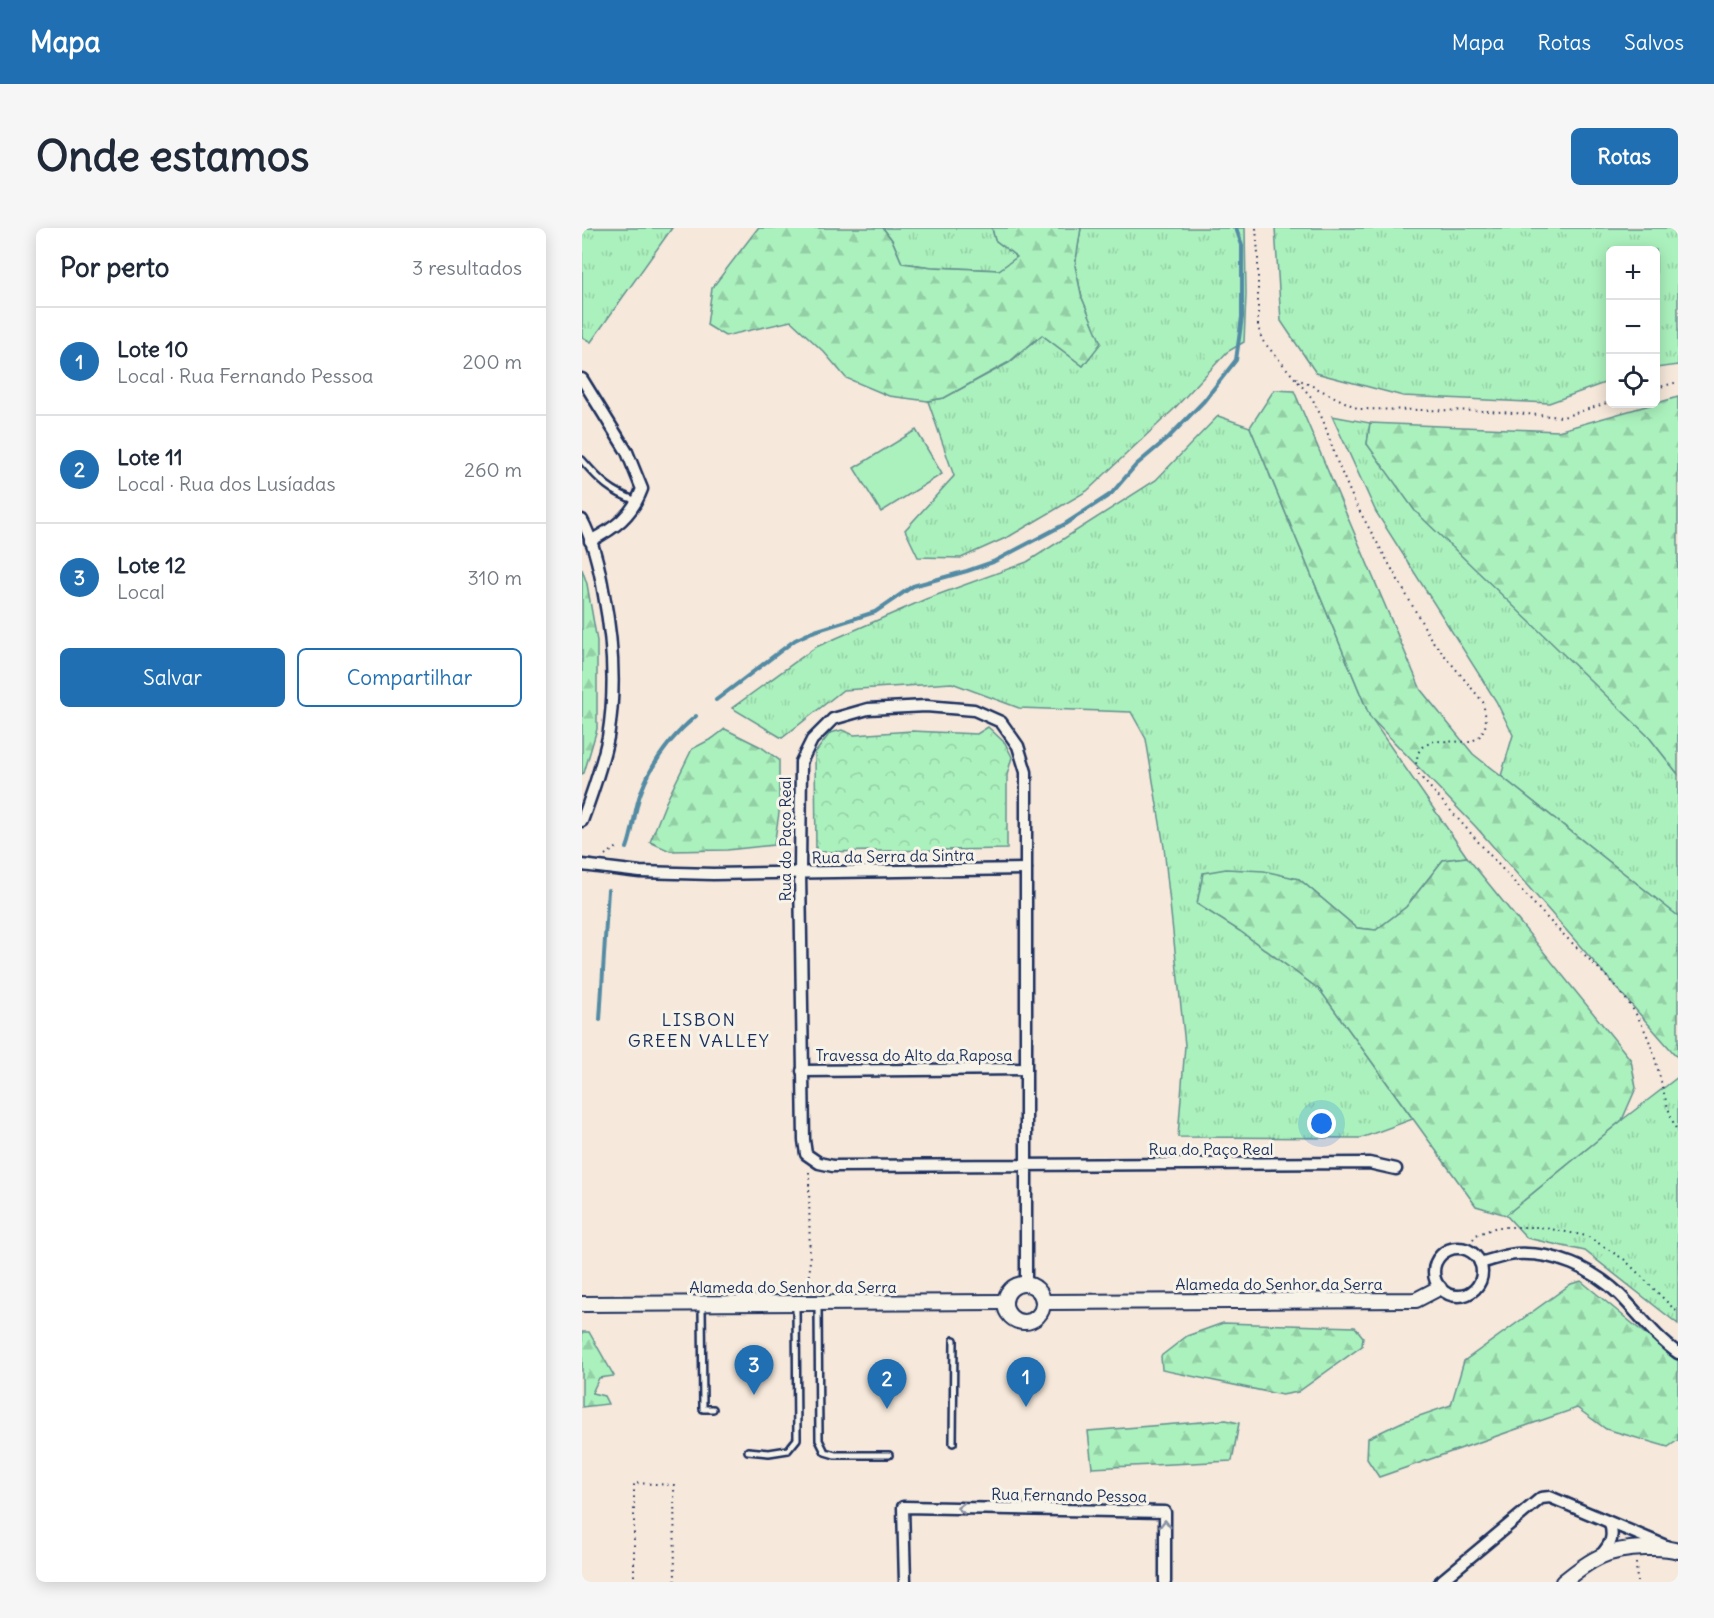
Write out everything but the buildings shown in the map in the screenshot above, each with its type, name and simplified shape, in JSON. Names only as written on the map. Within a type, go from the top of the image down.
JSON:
[{"type":"street","points":[[582,379],[627,452],[642,489],[635,507],[612,529],[590,542]]},
{"type":"street","points":[[582,520],[601,574],[612,637],[613,690],[608,737],[598,776],[582,821]]},
{"type":"street","name":"Rua do Paço Real","points":[[1026,1283],[1026,1165],[1026,1070],[1026,868],[1026,772],[1018,746],[1001,722],[974,710],[926,706],[868,709],[832,718],[812,740],[801,762],[802,1071],[806,1154],[819,1163],[833,1166],[1026,1165],[1369,1163],[1396,1169]]},
{"type":"street","name":"Rua da Serra da Sintra","points":[[582,864],[640,872],[713,874],[1026,868]]},
{"type":"street","name":"Travessa do Alto da Raposa","points":[[802,1071],[1026,1070]]},
{"type":"street","points":[[1456,1248],[1466,1250],[1480,1263],[1482,1272],[1480,1282],[1466,1295],[1457,1297],[1447,1294],[1439,1288],[1435,1281],[1435,1263],[1447,1251],[1456,1248]]},
{"type":"street","points":[[1480,1263],[1514,1254],[1539,1254],[1569,1261],[1618,1293],[1667,1345],[1678,1353]]},
{"type":"street","points":[[1026,1283],[1039,1289],[1044,1302],[1043,1310],[1038,1316],[1032,1321],[1024,1322],[1011,1317],[1005,1302],[1011,1288],[1026,1283]]},
{"type":"street","name":"Alameda do Senhor da Serra","points":[[1044,1302],[1416,1300],[1439,1288]]},
{"type":"street","name":"Alameda do Senhor da Serra","points":[[582,1304],[1005,1302]]},
{"type":"street","points":[[1440,1582],[1541,1498],[1550,1497],[1674,1550]]},
{"type":"street","name":"Rua Fernando Pessoa","points":[[905,1582],[903,1507],[1165,1512],[1165,1582]]},
{"type":"street","points":[[1563,1582],[1602,1554],[1612,1542],[1614,1534],[1610,1523]]},
{"type":"street","points":[[1602,1554],[1635,1548],[1674,1550]]},
{"type":"lane","points":[[582,460],[606,487],[624,497],[638,501]]},
{"type":"lane","points":[[808,1303],[819,1414],[819,1440],[825,1452],[835,1455],[889,1455]]},
{"type":"lane","points":[[748,1451],[788,1450],[797,1439],[808,1303]]},
{"type":"lane","points":[[702,1304],[703,1409],[713,1409]]},
{"type":"lane","points":[[953,1443],[954,1340]]},
{"type":"lane","points":[[819,1414],[826,1413]]},
{"type":"path","points":[[1256,228],[1258,326],[1262,340],[1312,398],[1323,420],[1338,464],[1355,503],[1431,639],[1483,702],[1486,718],[1485,728],[1480,736],[1471,742],[1434,741],[1422,747],[1416,764],[1419,775],[1549,920],[1621,993],[1642,1024],[1678,1133]]},
{"type":"path","points":[[1294,378],[1359,409],[1489,411],[1563,417],[1606,404]]},
{"type":"path","points":[[1660,387],[1678,382]]},
{"type":"path","points":[[808,1303],[808,1179],[812,1158]]},
{"type":"path","points":[[1466,1250],[1476,1235],[1497,1227],[1540,1227],[1587,1236],[1625,1260],[1678,1314]]},
{"type":"path","points":[[634,1582],[634,1483],[674,1485],[675,1582]]},
{"type":"path","points":[[1635,1548],[1637,1582]]},
{"type":"green space","points":[[582,228],[672,228],[591,342],[582,337]]},
{"type":"green space","points":[[758,228],[883,228],[892,240],[902,263],[932,267],[999,270],[1017,257],[995,240],[992,228],[1081,228],[1075,266],[1082,298],[1101,343],[1083,366],[1042,335],[1009,362],[944,398],[928,401],[889,396],[846,378],[824,352],[791,321],[725,336],[707,325],[712,288]]},
{"type":"green space","points":[[883,228],[992,228],[995,240],[1017,257],[1000,270],[932,267],[902,263],[892,240]]},
{"type":"green space","points":[[1081,228],[1245,228],[1244,342],[1227,352],[1173,410],[1087,491],[1010,536],[961,558],[918,557],[905,530],[954,476],[928,401],[944,398],[1009,363],[1042,335],[1083,366],[1100,343],[1082,298],[1075,266]]},
{"type":"green space","points":[[1275,228],[1678,228],[1678,365],[1660,367],[1660,246],[1606,246],[1606,382],[1549,403],[1403,396],[1316,373],[1281,321]]},
{"type":"green space","points":[[1274,390],[1294,391],[1421,690],[1473,754],[1678,916],[1678,1058],[1476,827],[1370,717],[1250,427]]},
{"type":"green space","points":[[1678,397],[1678,774],[1649,737],[1415,511],[1367,444],[1370,423],[1558,431],[1639,408],[1660,408],[1660,402]]},
{"type":"green space","points":[[1218,416],[1250,427],[1370,717],[1467,857],[1443,860],[1406,907],[1376,930],[1357,928],[1299,879],[1197,904],[1240,931],[1320,990],[1413,1119],[1361,1138],[1178,1137],[1185,1045],[1164,847],[1146,739],[1131,712],[1019,708],[952,683],[843,690],[782,738],[732,708],[816,647],[926,599],[1027,562],[1156,480]]},
{"type":"green space","points":[[1332,416],[1370,423],[1367,444],[1649,737],[1678,774],[1678,916],[1501,776],[1513,735],[1496,701],[1376,512]]},
{"type":"green space","points":[[916,430],[942,474],[881,512],[854,468]]},
{"type":"green space","points":[[582,569],[587,584],[597,641],[597,729],[582,774]]},
{"type":"green space","points":[[988,727],[1005,743],[1012,757],[1007,775],[1007,849],[816,852],[815,753],[830,733],[842,730],[854,735],[912,731],[977,734]]},
{"type":"green space","points":[[725,729],[761,747],[779,760],[779,813],[774,845],[727,850],[670,851],[650,842],[666,802],[692,749]]},
{"type":"green space","points":[[1467,857],[1631,1060],[1636,1088],[1622,1120],[1506,1215],[1476,1206],[1320,990],[1240,931],[1197,904],[1203,873],[1226,869],[1264,871],[1299,879],[1357,928],[1376,930],[1406,907],[1443,860]]},
{"type":"green space","points":[[1678,1077],[1678,1324],[1585,1251],[1527,1238],[1506,1215]]},
{"type":"green space","points":[[1581,1281],[1678,1361],[1678,1440],[1668,1447],[1606,1429],[1577,1408],[1379,1477],[1367,1459],[1368,1438],[1402,1422],[1451,1405],[1464,1361],[1571,1284]]},
{"type":"green space","points":[[1223,1323],[1355,1327],[1363,1337],[1362,1346],[1298,1392],[1282,1395],[1162,1370],[1161,1356],[1187,1336]]},
{"type":"green space","points":[[582,1332],[589,1332],[614,1376],[599,1378],[592,1393],[604,1396],[608,1404],[582,1407]]},
{"type":"green space","points":[[1226,1420],[1239,1423],[1232,1461],[1092,1468],[1088,1431]]},
{"type":"waterway","points":[[716,700],[795,640],[812,632],[875,612],[913,586],[993,562],[1065,524],[1111,494],[1136,465],[1168,438],[1204,401],[1236,360],[1242,317],[1242,245],[1236,228]]},
{"type":"waterway","points":[[627,848],[639,799],[651,771],[671,741],[696,716]]},
{"type":"waterway","points":[[600,1020],[608,890]]},
{"type":"place","name":"Lote 12","points":[[754,1395]]},
{"type":"place","name":"Lote 10","points":[[1026,1407]]},
{"type":"place","name":"Lote 11","points":[[887,1409]]},
{"type":"district","name":"LISBON GREEN VALLEY","points":[[699,1030]]}]
